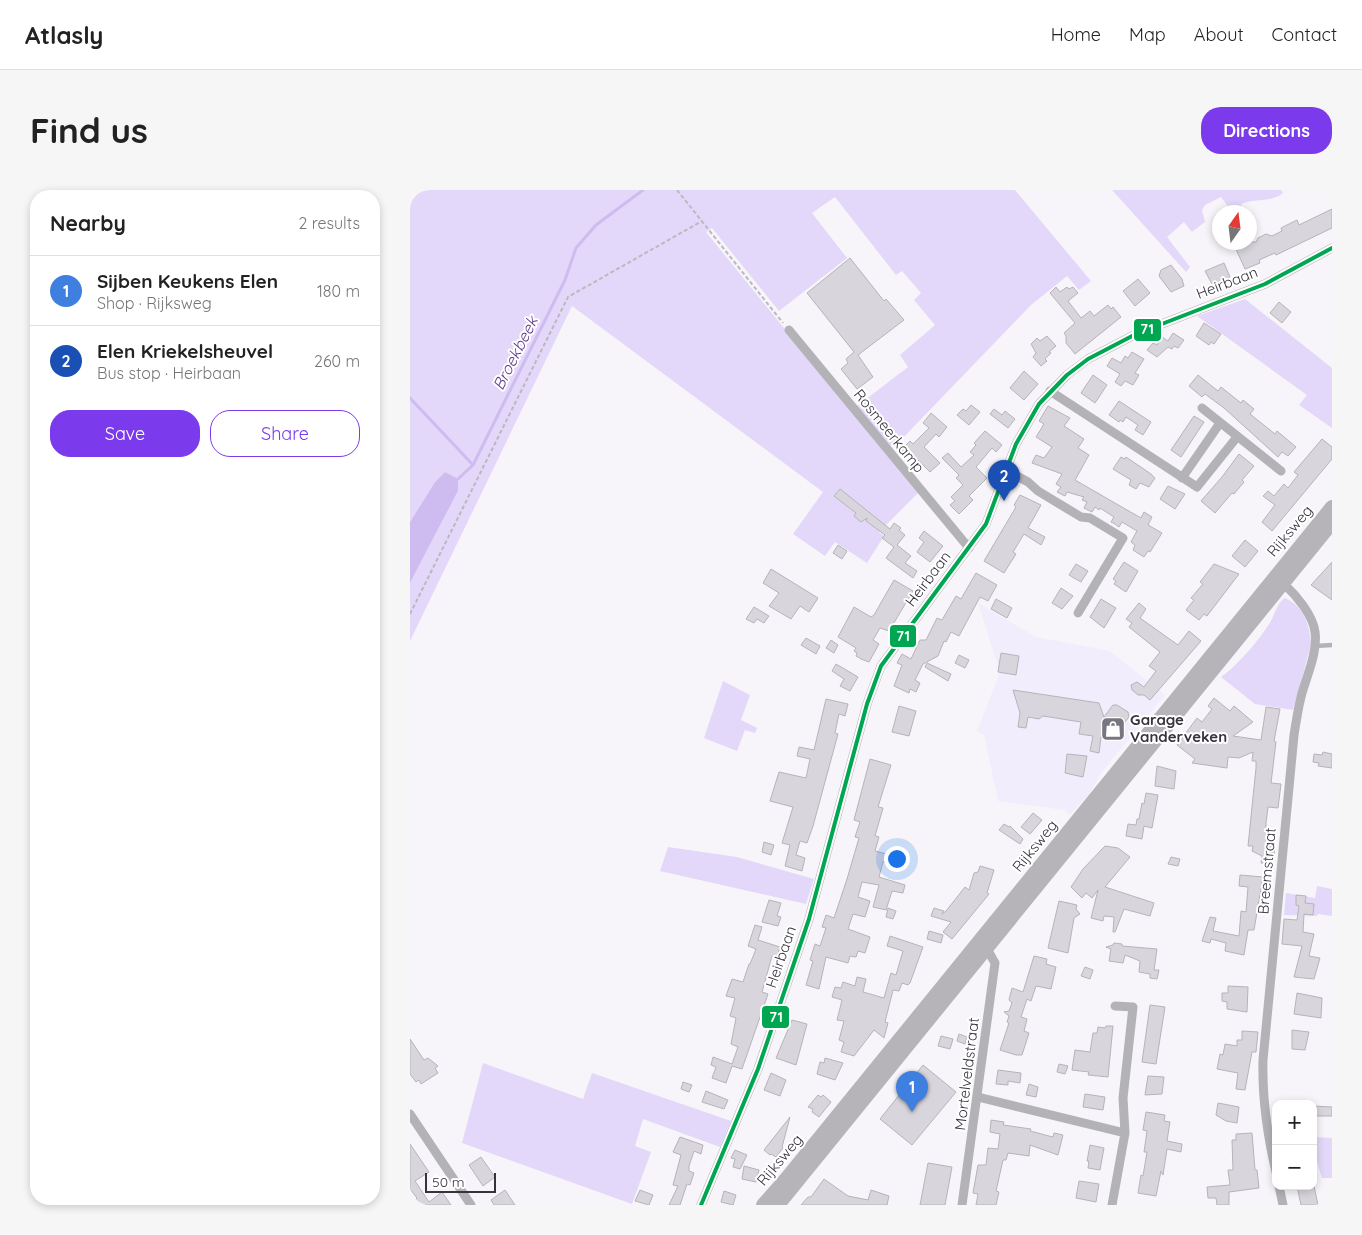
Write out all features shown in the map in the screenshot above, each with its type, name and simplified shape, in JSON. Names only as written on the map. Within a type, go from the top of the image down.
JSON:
[{"type":"main road","name":"Rijksweg","points":[[763,1205],[1332,507]]},
{"type":"main road","name":"Rijksweg","points":[[778,1205],[1332,523]]},
{"type":"street","name":"Heirbaan","points":[[701,1205],[758,1069],[802,937],[867,704],[882,666],[986,524],[1026,424],[1050,391],[1088,359],[1136,334],[1265,284],[1332,248]]},
{"type":"street","name":"Rosmeerkamp","points":[[789,330],[969,548]]},
{"type":"street","points":[[1050,391],[1197,486],[1237,437]]},
{"type":"street","points":[[1202,408],[1281,471]]},
{"type":"street","points":[[1182,478],[1220,423]]},
{"type":"street","points":[[1006,470],[1081,516],[1090,518],[1123,538],[1078,613]]},
{"type":"street","name":"Breemstraat","points":[[1272,1155],[1265,1124],[1262,1093],[1263,1060],[1294,735],[1301,698],[1315,646],[1315,631],[1310,619],[1296,597],[1284,584]]},
{"type":"street","name":"Mortelveldstraat","points":[[962,1205],[995,963],[987,949]]},
{"type":"street","points":[[1112,1205],[1125,1133],[1123,1098],[1132,1007],[1115,1006]]},
{"type":"street","points":[[978,1097],[1125,1133]]},
{"type":"street","points":[[410,1114],[472,1205]]},
{"type":"street","points":[[1280,1190],[1283,1205]]},
{"type":"lane","points":[[1315,646],[1332,645]]},
{"type":"path","points":[[677,190],[789,330]]},
{"type":"path","points":[[410,614],[568,296],[702,222]]},
{"type":"shaded area","points":[[410,190],[1015,190],[1091,281],[1079,290],[1067,276],[1031,305],[897,444],[891,446],[856,407],[908,367],[900,355],[935,325],[914,300],[921,293],[902,271],[896,275],[835,197],[812,213],[847,258],[779,311],[712,228],[706,232],[918,493],[879,532],[884,536],[867,563],[835,542],[825,556],[793,534],[823,492],[572,306],[410,641],[410,583],[458,491],[457,479],[445,472],[435,482],[410,522]]},
{"type":"shaded area","points":[[1112,190],[1281,190],[1283,193],[1273,198],[1252,201],[1241,205],[1227,205],[1221,197],[1205,205],[1202,210],[1205,222],[1192,232],[1184,222],[1167,237],[1190,267],[1186,272]]},
{"type":"shaded area","points":[[1245,299],[1332,368],[1332,428],[1299,405],[1307,395],[1197,316]]},
{"type":"shaded area","points":[[445,472],[458,479],[458,491],[410,583],[410,522],[435,482]]},
{"type":"shaded area","points":[[1285,598],[1297,606],[1305,617],[1311,645],[1293,710],[1255,704],[1221,677],[1255,643],[1271,621],[1278,605]]},
{"type":"shaded area","points":[[978,603],[1036,637],[1110,651],[1165,695],[1101,773],[1089,794],[1070,815],[1064,810],[998,801],[984,735],[977,731],[1000,672]]},
{"type":"shaded area","points":[[723,681],[750,695],[741,720],[757,728],[755,733],[745,730],[737,751],[704,738]]},
{"type":"shaded area","points":[[668,847],[737,857],[814,879],[806,904],[660,871]]},
{"type":"shaded area","points":[[1317,886],[1332,889],[1332,916],[1318,914],[1317,916],[1284,915],[1286,893],[1315,898]]},
{"type":"shaded area","points":[[483,1063],[583,1099],[592,1073],[731,1121],[720,1147],[643,1119],[635,1146],[651,1152],[632,1204],[462,1143]]},
{"type":"shaded area","points":[[1317,1137],[1332,1138],[1332,1178],[1322,1178],[1317,1162]]},
{"type":"building","points":[[1332,209],[1332,228],[1276,255],[1275,253],[1259,260],[1260,263],[1245,269],[1236,250],[1257,250],[1258,238],[1266,234],[1272,236],[1282,231],[1281,228],[1297,220],[1299,225]]},
{"type":"building","points":[[850,258],[884,301],[886,299],[904,320],[858,355],[873,377],[857,389],[841,369],[848,363],[846,359],[854,352],[807,293]]},
{"type":"building","points":[[1224,263],[1230,277],[1212,284],[1205,271]]},
{"type":"building","points":[[1171,265],[1182,279],[1184,286],[1171,292],[1159,276],[1161,270]]},
{"type":"building","points":[[1138,279],[1150,293],[1135,306],[1123,291]]},
{"type":"building","points":[[1056,287],[1060,292],[1067,287],[1069,289],[1073,287],[1078,293],[1068,301],[1081,318],[1090,311],[1094,316],[1108,305],[1111,309],[1113,307],[1121,317],[1075,354],[1066,343],[1064,333],[1075,323],[1050,293]]},
{"type":"building","points":[[1279,302],[1291,312],[1282,323],[1270,313]]},
{"type":"building","points":[[1204,323],[1221,334],[1214,344],[1211,342],[1209,345],[1196,336]]},
{"type":"building","points":[[1173,333],[1184,340],[1178,348],[1174,346],[1172,349],[1168,347],[1157,357],[1147,350],[1153,343],[1157,345],[1162,337],[1168,341]]},
{"type":"building","points":[[1047,336],[1056,346],[1049,352],[1051,353],[1045,359],[1047,361],[1041,366],[1033,357],[1036,353],[1031,344],[1037,338],[1040,341]]},
{"type":"building","points":[[1132,352],[1144,359],[1135,373],[1139,375],[1133,385],[1125,381],[1121,386],[1115,382],[1120,374],[1107,366],[1112,358],[1121,363],[1125,356],[1128,358]]},
{"type":"building","points":[[1024,371],[1038,384],[1024,400],[1010,388]]},
{"type":"building","points":[[1093,375],[1107,385],[1095,403],[1081,393]]},
{"type":"building","points":[[1198,375],[1218,391],[1221,387],[1241,403],[1243,400],[1254,409],[1250,414],[1275,434],[1277,431],[1296,447],[1288,456],[1282,452],[1278,457],[1224,408],[1205,394],[1202,397],[1189,386]]},
{"type":"building","points":[[1119,401],[1151,422],[1143,435],[1135,430],[1138,425],[1126,417],[1123,422],[1120,420],[1119,422],[1109,415]]},
{"type":"building","points":[[971,405],[980,412],[969,425],[957,415],[963,409],[966,411]]},
{"type":"building","points":[[1048,406],[1070,418],[1064,426],[1084,439],[1078,448],[1089,455],[1075,480],[1141,518],[1144,512],[1152,517],[1148,525],[1162,533],[1150,552],[1148,551],[1144,557],[1133,550],[1135,545],[1131,542],[1137,531],[1122,522],[1119,527],[1111,522],[1114,517],[1100,508],[1099,510],[1095,507],[1092,512],[1084,508],[1087,502],[1082,500],[1084,497],[1067,492],[1065,496],[1057,492],[1061,487],[1056,484],[1062,474],[1032,463],[1036,455],[1044,458],[1052,447],[1036,437],[1044,424],[1039,421]]},
{"type":"building","points":[[994,409],[1002,415],[1005,411],[1015,419],[1008,428],[990,414]]},
{"type":"building","points":[[931,413],[947,427],[939,437],[936,434],[924,447],[940,463],[930,472],[915,457],[911,460],[901,450],[910,441],[913,444],[929,428],[923,423]]},
{"type":"building","points":[[1194,416],[1204,422],[1181,457],[1171,450]]},
{"type":"building","points":[[985,431],[1002,445],[996,452],[992,448],[976,467],[987,478],[969,496],[973,500],[959,514],[950,505],[955,501],[951,497],[963,485],[956,478],[959,475],[942,458],[948,453],[961,467],[974,455],[970,452],[976,445],[974,443]]},
{"type":"building","points":[[1322,439],[1332,447],[1332,459],[1272,531],[1262,522],[1275,505],[1263,496],[1268,491],[1274,496],[1284,484],[1288,488],[1298,475],[1294,472]]},
{"type":"building","points":[[1239,454],[1254,466],[1242,480],[1244,482],[1215,513],[1201,501]]},
{"type":"building","points":[[1121,457],[1125,459],[1126,457],[1155,478],[1149,487],[1140,483],[1136,489],[1129,485],[1131,480],[1113,469]]},
{"type":"building","points":[[1168,486],[1185,494],[1175,509],[1160,499]]},
{"type":"building","points":[[840,489],[890,529],[894,523],[901,528],[899,530],[905,535],[897,545],[911,556],[905,563],[917,571],[913,578],[886,558],[894,547],[882,538],[885,535],[866,521],[867,518],[861,522],[854,516],[856,513],[834,496]]},
{"type":"building","points":[[1020,495],[1041,505],[1028,528],[1045,537],[1041,545],[1024,534],[1013,552],[1016,554],[1004,573],[984,561],[1016,507],[1014,505]]},
{"type":"building","points":[[924,531],[943,546],[930,562],[917,552],[924,542],[919,538]]},
{"type":"building","points":[[1245,540],[1258,551],[1245,567],[1232,556]]},
{"type":"building","points":[[838,545],[847,551],[842,559],[833,553]]},
{"type":"building","points":[[1124,562],[1138,571],[1126,592],[1114,584],[1116,581],[1113,579]]},
{"type":"building","points":[[1332,562],[1332,600],[1311,585]]},
{"type":"building","points":[[1076,564],[1088,571],[1081,582],[1069,575]]},
{"type":"building","points":[[1214,564],[1239,574],[1207,616],[1204,614],[1199,620],[1186,610],[1194,600],[1191,598],[1203,584],[1200,582]]},
{"type":"building","points":[[771,569],[818,598],[809,612],[800,606],[791,619],[769,606],[779,593],[763,583]]},
{"type":"building","points":[[976,573],[997,585],[988,601],[980,597],[959,636],[951,632],[946,642],[944,641],[938,656],[923,664],[915,680],[920,683],[916,692],[910,689],[909,693],[894,686],[902,665],[897,663],[902,654],[911,659],[920,640],[926,640],[937,618],[942,620],[956,596],[961,599]]},
{"type":"building","points":[[894,580],[913,591],[889,631],[880,628],[873,640],[879,644],[869,662],[856,656],[857,653],[854,651],[856,648],[838,637],[854,607],[871,617],[874,615]]},
{"type":"building","points":[[1061,588],[1073,596],[1062,609],[1052,603]]},
{"type":"building","points":[[996,599],[1012,608],[1007,618],[991,609]]},
{"type":"building","points":[[1101,599],[1116,608],[1104,628],[1090,617]]},
{"type":"building","points":[[1139,603],[1146,609],[1140,618],[1178,645],[1189,631],[1201,641],[1150,700],[1144,695],[1138,695],[1132,690],[1131,685],[1137,682],[1144,687],[1156,671],[1149,666],[1160,652],[1129,627],[1132,623],[1126,619]]},
{"type":"building","points":[[754,607],[769,616],[764,623],[757,619],[754,623],[746,619]]},
{"type":"building","points":[[806,638],[820,646],[816,654],[801,645]]},
{"type":"building","points":[[831,640],[838,645],[834,653],[826,648]]},
{"type":"building","points":[[1001,653],[1019,656],[1016,675],[998,672]]},
{"type":"building","points":[[959,655],[969,660],[965,668],[955,663]]},
{"type":"building","points":[[927,663],[951,674],[948,681],[925,667]]},
{"type":"building","points":[[836,664],[858,677],[850,691],[840,686],[844,679],[832,671]]},
{"type":"building","points":[[1013,690],[1099,703],[1104,717],[1113,705],[1117,705],[1128,712],[1129,717],[1112,738],[1101,737],[1099,753],[1090,751],[1093,736],[1079,734],[1081,722],[1043,716],[1039,719],[1028,717],[1026,728],[1018,727],[1020,713]]},
{"type":"building","points":[[1214,698],[1230,711],[1234,706],[1253,722],[1233,736],[1261,740],[1266,707],[1280,709],[1274,741],[1276,742],[1271,783],[1281,784],[1278,808],[1268,807],[1266,823],[1266,846],[1275,847],[1273,864],[1261,863],[1262,856],[1252,851],[1253,846],[1248,846],[1256,768],[1256,761],[1252,761],[1253,752],[1239,758],[1228,757],[1227,768],[1192,763],[1195,759],[1177,745],[1197,718],[1202,722],[1212,709],[1208,706]]},
{"type":"building","points":[[826,699],[848,704],[845,716],[839,714],[835,733],[838,734],[813,826],[807,843],[800,841],[796,855],[805,858],[802,871],[785,866],[790,845],[782,843],[793,807],[770,801],[779,772],[806,778],[810,759],[797,756],[799,747],[814,750]]},
{"type":"building","points":[[899,706],[916,711],[909,736],[892,732]]},
{"type":"building","points":[[1323,752],[1332,754],[1332,768],[1318,766],[1319,763],[1313,762],[1314,754],[1322,755]]},
{"type":"building","points":[[1067,754],[1087,756],[1083,777],[1065,773]]},
{"type":"building","points":[[870,759],[891,765],[878,807],[883,808],[875,836],[879,837],[875,851],[890,855],[888,863],[883,862],[879,877],[905,885],[903,893],[892,891],[886,910],[873,907],[879,885],[862,882],[858,897],[870,901],[865,917],[853,914],[848,929],[870,937],[865,953],[858,951],[856,957],[850,956],[848,963],[826,957],[819,989],[806,985],[813,961],[810,960],[815,944],[820,946],[826,928],[822,927],[826,915],[834,918],[847,879],[859,838],[855,837],[860,822],[854,820]]},
{"type":"building","points":[[1157,766],[1176,771],[1174,789],[1155,786]]},
{"type":"building","points":[[1146,793],[1158,795],[1152,828],[1144,826],[1142,839],[1126,836],[1128,824],[1136,825],[1137,819],[1139,819]]},
{"type":"building","points":[[1033,813],[1042,820],[1030,834],[1021,827]]},
{"type":"building","points":[[1004,824],[1010,826],[1023,839],[1020,844],[999,830]]},
{"type":"building","points":[[764,842],[774,845],[771,855],[762,852]]},
{"type":"building","points":[[1105,846],[1118,848],[1130,857],[1105,887],[1154,903],[1150,916],[1124,909],[1115,932],[1113,932],[1114,917],[1104,916],[1103,921],[1091,918],[1098,890],[1092,898],[1086,893],[1082,898],[1071,887],[1083,869]]},
{"type":"building","points":[[1171,857],[1180,859],[1178,866],[1168,864]]},
{"type":"building","points":[[980,866],[994,870],[987,893],[989,894],[952,939],[943,932],[951,922],[931,916],[934,908],[944,911],[942,914],[965,887],[969,890],[974,873],[978,872]]},
{"type":"building","points":[[1240,875],[1263,877],[1254,930],[1248,930],[1244,955],[1225,951],[1226,943],[1211,939],[1210,943],[1202,941],[1210,917],[1216,918],[1213,931],[1239,936],[1241,911],[1246,912],[1248,887],[1239,886]]},
{"type":"building","points":[[1296,895],[1306,896],[1305,903],[1314,904],[1313,915],[1304,914],[1303,932],[1314,934],[1309,956],[1320,958],[1314,979],[1294,977],[1302,946],[1282,944],[1284,919],[1297,920],[1299,906],[1296,905]]},
{"type":"building","points":[[769,900],[781,903],[777,916],[781,917],[778,926],[762,922]]},
{"type":"building","points":[[1059,901],[1077,905],[1076,909],[1080,914],[1074,918],[1068,953],[1048,948]]},
{"type":"building","points":[[888,908],[896,911],[893,919],[886,917]]},
{"type":"building","points":[[755,925],[762,927],[758,940],[780,947],[777,957],[772,956],[762,992],[768,994],[742,1069],[732,1066],[726,1083],[712,1078],[716,1067],[711,1065],[713,1057],[732,1064],[738,1047],[731,1044],[736,1018],[730,1016],[735,998],[726,996],[732,979],[743,982],[756,949],[748,946]]},
{"type":"building","points":[[929,931],[943,935],[941,943],[927,939]]},
{"type":"building","points":[[890,936],[923,947],[910,983],[908,985],[902,983],[899,991],[893,990],[885,1022],[888,1023],[884,1038],[874,1030],[854,1056],[841,1052],[844,1042],[839,1040],[844,1021],[837,1020],[842,1000],[832,997],[835,987],[841,988],[843,982],[855,986],[857,977],[866,979],[863,992],[884,998],[891,973],[896,975],[903,951],[887,946]]},
{"type":"building","points":[[1114,943],[1122,944],[1122,946],[1157,949],[1154,970],[1159,970],[1157,979],[1150,978],[1150,974],[1139,972],[1140,961],[1125,955],[1123,963],[1109,961],[1111,949],[1106,947]]},
{"type":"building","points":[[1034,956],[1047,959],[1046,964],[1056,967],[1051,989],[1036,986],[1031,1001],[1027,999],[1021,1017],[1027,1019],[1024,1031],[1029,1033],[1022,1055],[1016,1055],[1000,1050],[1009,1023],[1007,1022],[1009,1016],[1004,1012],[1009,1011],[1012,1003],[1009,1000],[1012,988],[1023,992]]},
{"type":"building","points":[[1085,967],[1093,970],[1090,979],[1081,976]]},
{"type":"building","points":[[1228,986],[1248,987],[1247,1012],[1227,1009],[1227,1002],[1222,1001],[1222,993],[1228,993]]},
{"type":"building","points":[[1297,993],[1322,998],[1321,1018],[1294,1014]]},
{"type":"building","points":[[1150,1005],[1165,1007],[1156,1064],[1142,1062]]},
{"type":"building","points":[[792,1020],[807,1024],[796,1065],[776,1058]]},
{"type":"building","points":[[1106,1026],[1113,1026],[1108,1077],[1088,1075],[1089,1072],[1072,1070],[1075,1050],[1090,1052],[1093,1033],[1097,1033],[1098,1027],[1105,1028]]},
{"type":"building","points":[[1292,1030],[1309,1032],[1305,1050],[1292,1049]]},
{"type":"building","points":[[1242,1031],[1258,1032],[1256,1052],[1252,1052],[1245,1090],[1236,1089],[1238,1073],[1217,1069],[1220,1054],[1223,1055],[1225,1044],[1237,1046],[1237,1040],[1242,1040]]},
{"type":"building","points":[[959,1034],[967,1037],[965,1044],[957,1041]]},
{"type":"building","points":[[941,1036],[953,1039],[950,1049],[938,1046]]},
{"type":"building","points":[[410,1039],[424,1060],[428,1058],[438,1066],[435,1068],[438,1073],[421,1084],[419,1080],[416,1082],[410,1074]]},
{"type":"building","points":[[825,1058],[843,1063],[835,1080],[817,1074],[820,1062],[824,1063]]},
{"type":"building","points":[[1059,1064],[1068,1066],[1065,1074],[1057,1072]]},
{"type":"building","points":[[923,1065],[956,1092],[912,1145],[880,1119]]},
{"type":"building","points":[[998,1070],[1021,1073],[1020,1083],[1008,1081],[1008,1085],[996,1084]]},
{"type":"building","points":[[771,1073],[786,1080],[780,1096],[764,1090]]},
{"type":"building","points":[[1148,1076],[1164,1077],[1162,1094],[1145,1095]]},
{"type":"building","points":[[683,1082],[692,1085],[689,1092],[681,1089]]},
{"type":"building","points":[[1029,1084],[1038,1087],[1036,1097],[1026,1095]]},
{"type":"building","points":[[706,1091],[728,1100],[724,1109],[702,1102]]},
{"type":"building","points":[[1085,1094],[1105,1097],[1103,1110],[1083,1107]]},
{"type":"building","points":[[818,1095],[821,1097],[823,1095],[831,1102],[819,1117],[812,1112],[813,1109],[808,1107]]},
{"type":"building","points":[[1218,1103],[1239,1107],[1237,1123],[1226,1121],[1216,1115]]},
{"type":"building","points":[[1317,1106],[1332,1107],[1332,1116],[1317,1116]]},
{"type":"building","points":[[1146,1112],[1165,1115],[1164,1121],[1170,1122],[1167,1141],[1182,1144],[1181,1152],[1167,1149],[1163,1175],[1161,1171],[1156,1196],[1138,1193],[1147,1152],[1144,1152],[1147,1131],[1143,1130]]},
{"type":"building","points":[[790,1117],[783,1148],[776,1157],[770,1155],[764,1150]]},
{"type":"building","points":[[991,1120],[1004,1122],[1003,1125],[1031,1129],[1030,1131],[1053,1137],[1054,1133],[1063,1135],[1058,1155],[1030,1145],[1029,1156],[1008,1153],[1006,1160],[1003,1160],[996,1191],[999,1192],[996,1205],[976,1205],[978,1194],[973,1193],[978,1165],[986,1165],[988,1148],[998,1149],[1000,1134],[990,1132]]},
{"type":"building","points":[[1252,1133],[1255,1170],[1257,1170],[1259,1188],[1229,1192],[1229,1205],[1217,1205],[1216,1198],[1208,1198],[1207,1187],[1230,1185],[1228,1170],[1233,1170],[1232,1140],[1236,1140],[1236,1134]]},
{"type":"building","points":[[680,1137],[703,1145],[701,1154],[694,1151],[689,1171],[694,1173],[690,1185],[687,1184],[680,1205],[669,1205],[678,1186],[673,1185],[681,1155],[673,1152]]},
{"type":"building","points":[[410,1144],[429,1172],[415,1181],[429,1202],[442,1192],[451,1205],[410,1205],[417,1198],[410,1189]]},
{"type":"building","points":[[1090,1145],[1104,1148],[1100,1170],[1088,1168],[1089,1161],[1087,1161]]},
{"type":"building","points":[[735,1150],[747,1155],[740,1169],[733,1167],[735,1159],[731,1158]]},
{"type":"building","points":[[481,1157],[495,1177],[483,1186],[469,1165]]},
{"type":"building","points":[[928,1163],[952,1167],[945,1205],[920,1205]]},
{"type":"building","points":[[744,1166],[759,1170],[756,1182],[742,1179]]},
{"type":"building","points":[[824,1179],[848,1196],[868,1200],[871,1190],[889,1196],[887,1205],[801,1205],[808,1197],[811,1197]]},
{"type":"building","points":[[1079,1181],[1099,1184],[1096,1202],[1076,1198]]},
{"type":"building","points":[[505,1190],[515,1205],[494,1205],[491,1200]]},
{"type":"building","points":[[640,1190],[653,1195],[649,1205],[635,1201]]},
{"type":"building","points":[[1298,1190],[1315,1190],[1318,1205],[1301,1205]]},
{"type":"building","points":[[724,1191],[736,1195],[733,1205],[721,1202]]},
{"type":"waterway","name":"Broekbeek","points":[[458,479],[473,465],[565,280],[576,248],[596,225],[643,190]]},
{"type":"waterway","name":"Broekbeek","points":[[410,398],[473,465]]},
{"type":"transit line","name":"71","points":[[701,1205],[758,1069],[809,919],[867,704],[881,666],[986,524],[1016,444],[1039,404],[1067,375],[1088,359],[1136,334],[1265,284],[1332,248]]},
{"type":"place","name":"Elen Kriekelsheuvel","points":[[1004,501]]},
{"type":"place","name":"Garage Vanderveken","points":[[1113,729]]},
{"type":"place","name":"Sijben Keukens Elen","points":[[912,1112]]}]
